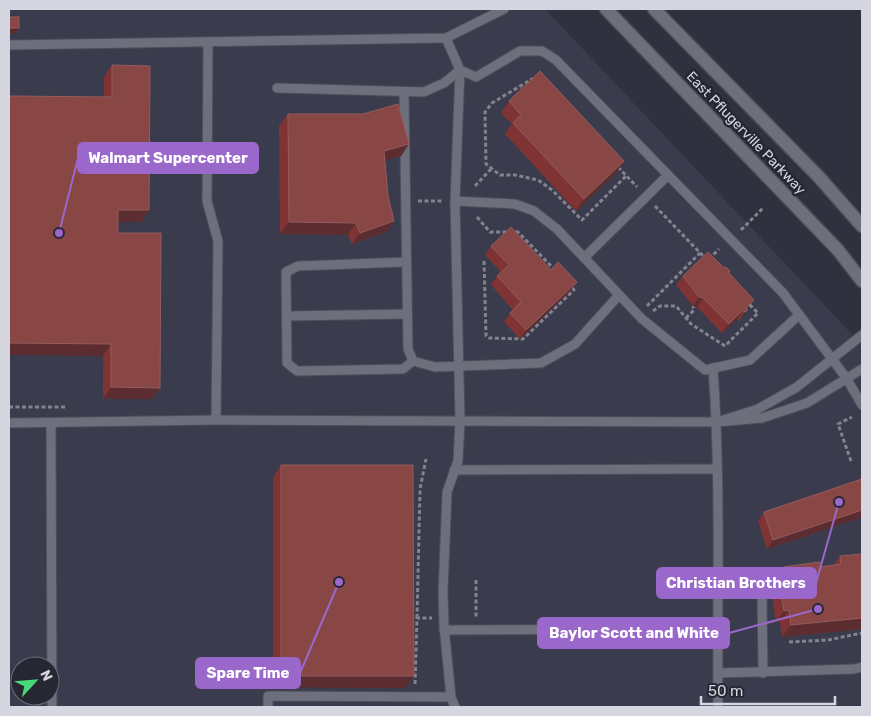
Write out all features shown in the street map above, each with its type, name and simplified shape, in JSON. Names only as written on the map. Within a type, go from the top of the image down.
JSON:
[{"type":"main road","name":"East Pflugerville Parkway","points":[[606,9],[838,250],[862,281]]},
{"type":"main road","name":"East Pflugerville Parkway","points":[[654,9],[818,176],[862,226]]},
{"type":"lane","points":[[9,45],[446,38],[504,9]]},
{"type":"lane","points":[[446,38],[460,70],[455,201],[460,421],[458,461],[447,492],[443,592],[444,630],[451,697],[455,707]]},
{"type":"lane","points":[[208,42],[207,201],[218,241],[216,420]]},
{"type":"lane","points":[[460,70],[476,78],[520,51],[542,51],[556,60],[783,294],[832,360],[862,406]]},
{"type":"lane","points":[[277,88],[424,92],[444,83],[460,70]]},
{"type":"lane","points":[[404,92],[408,349],[413,361]]},
{"type":"lane","points":[[584,258],[668,175]]},
{"type":"lane","points":[[455,201],[515,204],[534,211],[557,229],[642,320],[706,370],[750,360],[799,315]]},
{"type":"lane","points":[[406,262],[298,266],[286,272],[288,363],[297,371],[403,369],[413,361]]},
{"type":"lane","points":[[413,361],[435,367],[459,364],[541,363],[575,344],[618,295]]},
{"type":"lane","points":[[286,316],[407,314]]},
{"type":"lane","points":[[717,422],[758,409],[798,387],[862,335]]},
{"type":"lane","points":[[713,368],[717,422],[718,707]]},
{"type":"lane","points":[[9,423],[216,420],[717,422],[762,418],[807,403],[862,369]]},
{"type":"lane","points":[[50,423],[52,707]]},
{"type":"lane","points":[[454,470],[717,469]]},
{"type":"lane","points":[[762,594],[763,673]]},
{"type":"lane","points":[[444,630],[717,629]]},
{"type":"lane","points":[[718,674],[862,667]]},
{"type":"lane","points":[[268,707],[268,696],[451,697]]},
{"type":"path","points":[[538,86],[532,79],[492,103],[485,112],[486,164],[500,175],[515,175],[538,180],[552,190],[582,220],[626,176]]},
{"type":"path","points":[[613,162],[637,187]]},
{"type":"path","points":[[475,186],[492,168]]},
{"type":"path","points":[[416,201],[445,201]]},
{"type":"path","points":[[656,206],[713,267]]},
{"type":"path","points":[[741,230],[764,208]]},
{"type":"path","points":[[477,217],[490,232],[518,232],[555,271]]},
{"type":"path","points":[[707,260],[719,249]]},
{"type":"path","points":[[700,252],[646,305],[654,312],[660,306],[676,306],[686,318],[725,346],[758,313],[745,300]]},
{"type":"path","points":[[484,261],[486,336],[489,338],[523,339],[574,290],[568,284]]},
{"type":"path","points":[[686,318],[694,310],[693,306]]},
{"type":"path","points":[[851,461],[838,424],[852,418]]},
{"type":"path","points":[[415,696],[420,489],[426,459]]},
{"type":"path","points":[[476,580],[476,620]]},
{"type":"path","points":[[417,618],[436,618]]},
{"type":"path","points":[[788,642],[828,640],[862,633]]},
{"type":"shaded area","points":[[9,9],[545,9],[862,345],[862,707],[9,707]]},
{"type":"building","points":[[9,17],[19,17],[19,28],[9,28]]},
{"type":"building","points":[[112,65],[150,66],[149,210],[118,210],[118,233],[161,233],[160,388],[111,387],[111,344],[9,343],[9,96],[112,97]]},
{"type":"building","points":[[540,71],[624,161],[584,199],[513,123],[521,115],[509,101]]},
{"type":"building","points":[[398,104],[409,144],[384,151],[388,196],[394,221],[360,233],[356,223],[289,222],[288,114],[363,114]]},
{"type":"building","points":[[511,227],[551,270],[558,262],[577,282],[526,330],[510,313],[521,302],[497,276],[509,265],[491,246]]},
{"type":"building","points":[[708,252],[724,268],[726,267],[730,271],[729,273],[754,300],[746,308],[748,310],[745,312],[743,310],[729,324],[703,298],[699,297],[683,276]]},
{"type":"building","points":[[281,465],[413,465],[414,676],[281,676]]},
{"type":"building","points":[[862,479],[862,510],[773,540],[764,512]]},
{"type":"building","points":[[862,554],[862,618],[791,625],[789,610],[784,611],[780,585],[785,584],[783,567],[820,562],[820,567],[841,564],[840,556]]},
{"type":"place","name":"Walmart Supercenter","points":[[59,233]]},
{"type":"place","name":"Christian Brothers","points":[[839,502]]},
{"type":"place","name":"Spare Time","points":[[339,582]]},
{"type":"place","name":"Baylor Scott and White","points":[[818,609]]}]
